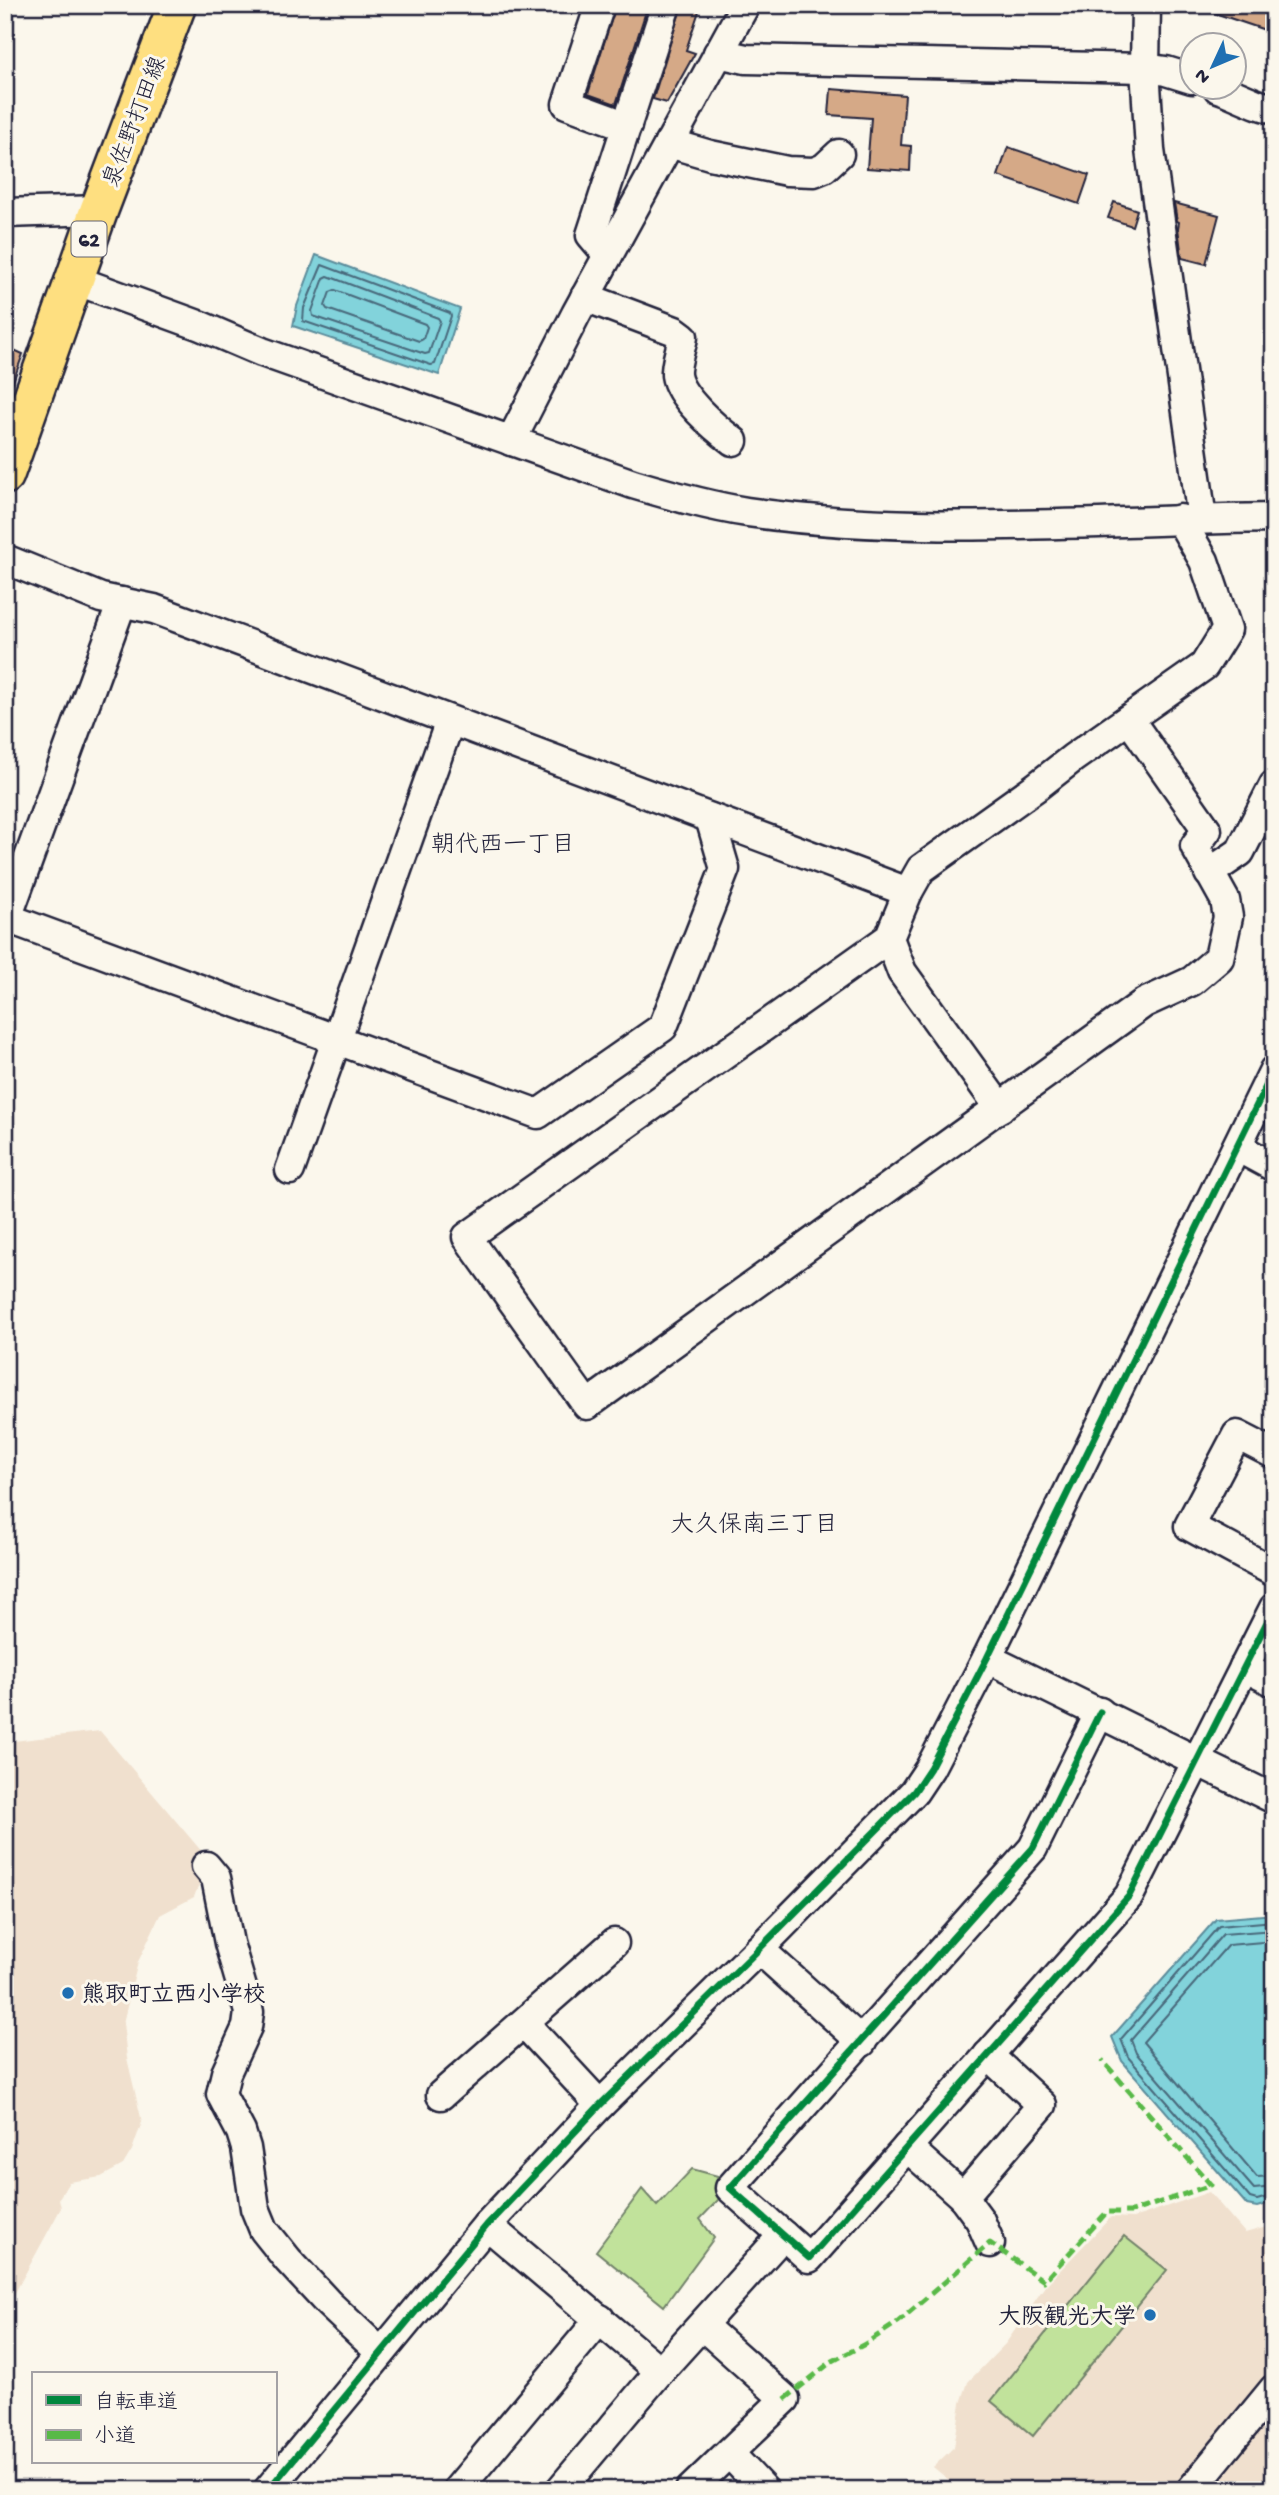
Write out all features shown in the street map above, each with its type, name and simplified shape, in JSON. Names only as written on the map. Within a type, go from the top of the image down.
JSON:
[{"type":"main road","name":"泉佐野打田線","points":[[5,475],[99,209],[177,5]]},
{"type":"street","points":[[600,5],[567,104],[627,126]]},
{"type":"street","points":[[608,255],[591,235],[666,5]]},
{"type":"street","points":[[511,441],[585,297],[745,5]]},
{"type":"street","points":[[1129,719],[1206,830],[1195,846],[1225,900],[1228,917],[1219,958],[1192,981],[1144,1003],[586,1405],[467,1237],[889,938],[908,892],[921,869],[1129,719],[1204,666],[1227,629],[1191,519],[1150,150],[1145,68],[1146,5]]},
{"type":"street","points":[[718,53],[746,59],[1145,68],[1178,75]]},
{"type":"street","points":[[1248,98],[1265,109],[1274,108]]},
{"type":"street","points":[[669,143],[710,155],[787,171],[814,172],[824,168],[839,154]]},
{"type":"street","points":[[5,213],[99,209]]},
{"type":"street","points":[[75,280],[201,326],[261,352],[633,484],[694,502],[784,516],[880,525],[1274,518]]},
{"type":"street","points":[[585,297],[675,331],[683,337],[676,373],[679,388],[719,431],[733,441]]},
{"type":"street","points":[[5,559],[101,598],[154,609],[908,892]]},
{"type":"street","points":[[122,602],[7,918],[335,1041],[538,1115],[663,1027],[725,869],[710,818]]},
{"type":"street","points":[[290,1170],[450,721]]},
{"type":"street","points":[[1209,873],[1240,852],[1274,785]]},
{"type":"street","points":[[889,938],[902,972],[1000,1108]]},
{"type":"street","points":[[268,2490],[487,2225],[600,2105],[914,1792],[930,1768],[987,1658],[1274,1070]]},
{"type":"street","points":[[1237,1147],[1274,1167]]},
{"type":"street","points":[[1274,1454],[1237,1435],[1189,1526],[1274,1572]]},
{"type":"street","points":[[1100,1713],[1033,1848],[730,2188],[809,2258],[1129,1896],[1274,1608]]},
{"type":"street","points":[[987,1658],[1274,1799]]},
{"type":"street","points":[[1244,1667],[1274,1682]]},
{"type":"street","points":[[206,1866],[216,1878],[229,1943],[249,2012],[247,2028],[226,2073],[221,2094],[241,2132],[246,2148],[255,2208],[264,2230],[288,2260],[329,2304],[381,2353]]},
{"type":"street","points":[[441,2095],[614,1943]]},
{"type":"street","points":[[759,1949],[862,2042]]},
{"type":"street","points":[[524,2022],[600,2105]]},
{"type":"street","points":[[963,2197],[1042,2105],[988,2055]]},
{"type":"street","points":[[906,2147],[963,2197],[980,2220],[990,2243]]},
{"type":"street","points":[[487,2225],[660,2371]]},
{"type":"street","points":[[560,2490],[660,2371],[783,2235]]},
{"type":"street","points":[[468,2486],[600,2319]]},
{"type":"street","points":[[690,2490],[785,2399],[703,2326]]},
{"type":"street","points":[[1191,2490],[1274,2389]]},
{"type":"street","points":[[730,2454],[764,2490]]},
{"type":"shaded area","name":"熊取町立西小学校","points":[[100,1731],[203,1853],[206,1866],[194,1897],[160,1915],[138,1962],[123,2023],[127,2058],[142,2122],[132,2150],[123,2165],[101,2177],[69,2182],[59,2198],[61,2208],[5,2311],[5,1742]]},
{"type":"shaded area","name":"大阪観光大学","points":[[1209,2192],[1245,2233],[1274,2225],[1274,2490],[961,2490],[933,2467],[954,2447],[961,2403],[968,2382],[1006,2343],[1045,2286],[1111,2217],[1133,2218]]},
{"type":"green space","points":[[692,2169],[736,2181],[700,2219],[714,2238],[664,2306],[596,2251],[642,2189],[657,2206]]},
{"type":"green space","points":[[1124,2236],[1167,2270],[1033,2436],[991,2401]]},
{"type":"water","points":[[316,255],[460,309],[439,375],[293,326],[297,306]]},
{"type":"water","points":[[1274,1914],[1274,2202],[1257,2207],[1247,2205],[1122,2061],[1112,2037],[1216,1919]]},
{"type":"building","points":[[616,5],[648,5],[616,104],[588,94]]},
{"type":"building","points":[[682,5],[701,5],[686,50],[695,53],[667,103],[653,99]]},
{"type":"building","points":[[1201,5],[1274,5],[1274,33],[1200,8]]},
{"type":"building","points":[[831,89],[905,95],[901,145],[911,146],[910,171],[867,168],[871,118],[829,115]]},
{"type":"building","points":[[1008,147],[1089,175],[1079,204],[998,176]]},
{"type":"building","points":[[1114,202],[1137,210],[1132,226],[1108,218]]},
{"type":"building","points":[[1174,203],[1219,215],[1206,264],[1182,258],[1179,222]]},
{"type":"building","points":[[5,346],[23,354],[7,398],[5,398]]},
{"type":"marked path","points":[[785,2399],[831,2362],[898,2322],[990,2243],[1044,2281],[1107,2212],[1131,2212],[1211,2185],[1102,2060]]},
{"type":"cycle path","points":[[268,2490],[487,2225],[600,2105],[914,1792],[930,1768],[987,1658],[1274,1070]]},
{"type":"cycle path","points":[[1100,1712],[1033,1848],[730,2188],[809,2258],[1129,1896],[1274,1608]]},
{"type":"place","name":"熊取町立西小学校","points":[[68,1993]]},
{"type":"place","name":"大阪観光大学","points":[[1150,2315]]},
{"type":"district","name":"朝代西一丁目","points":[[503,843]]},
{"type":"district","name":"大久保南三丁目","points":[[754,1523]]}]
